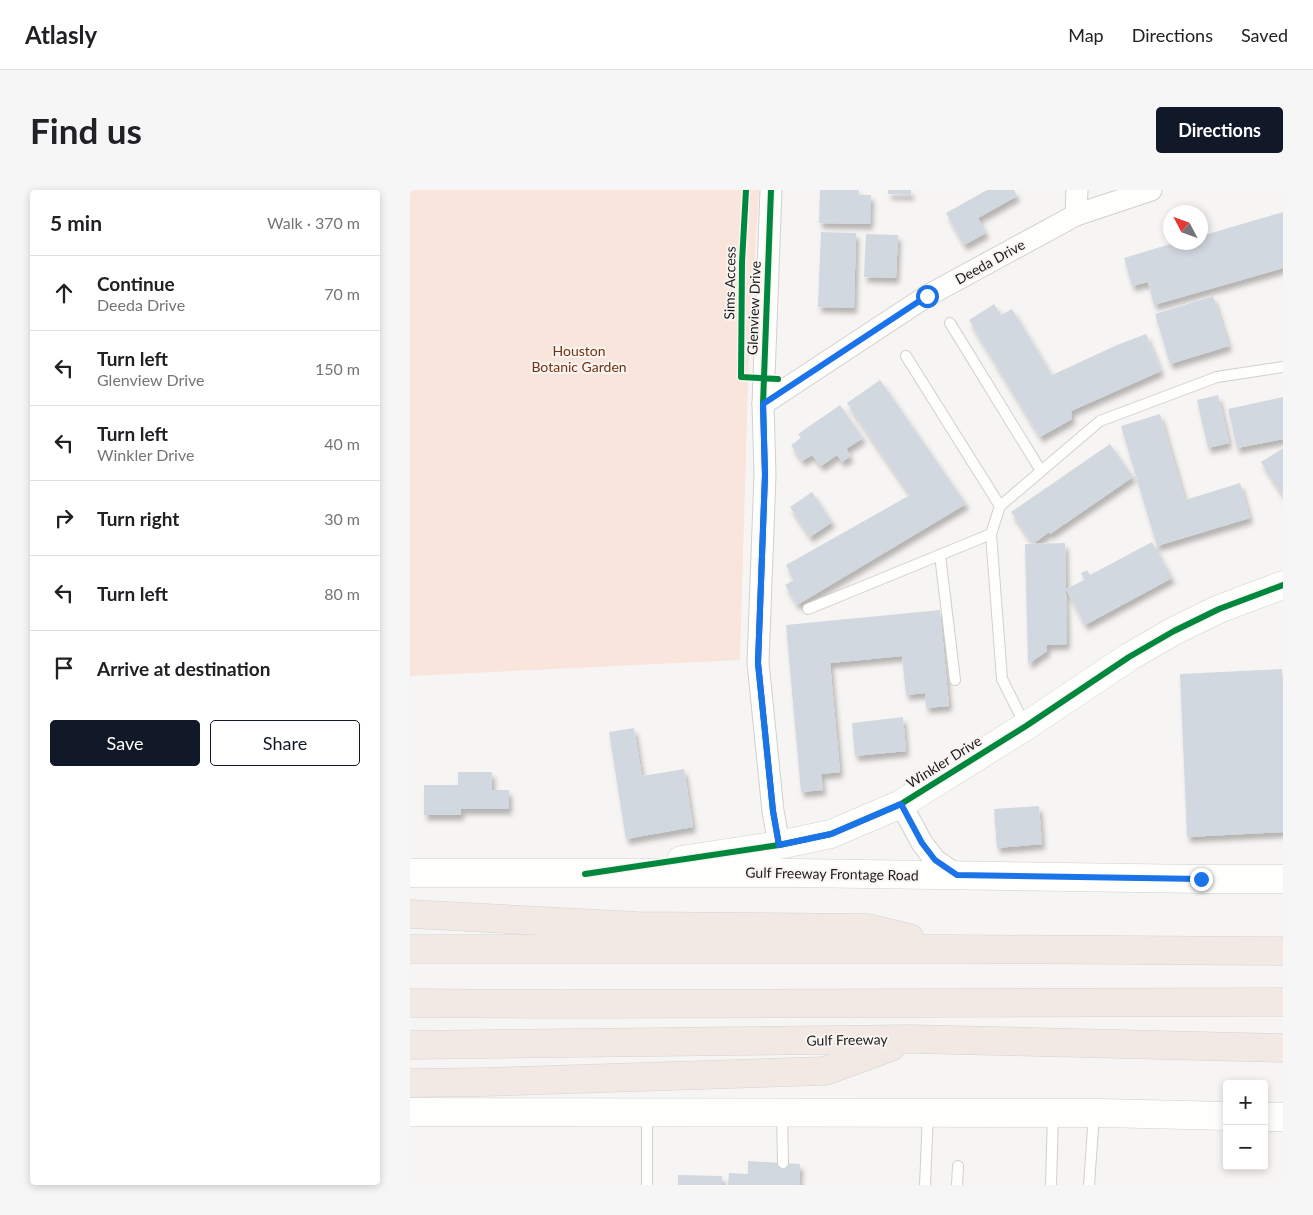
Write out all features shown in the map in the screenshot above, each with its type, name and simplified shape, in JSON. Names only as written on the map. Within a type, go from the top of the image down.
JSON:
[{"type":"highway","points":[[410,914],[638,926],[868,928],[955,949]]},
{"type":"highway","points":[[410,949],[1283,951]]},
{"type":"highway","points":[[410,1003],[1283,1002]]},
{"type":"highway","points":[[410,1083],[824,1071],[911,1039]]},
{"type":"highway","name":"Gulf Freeway","points":[[410,1045],[911,1039],[1283,1048]]},
{"type":"main road","name":"Winkler Drive","points":[[585,874],[779,845],[831,834],[901,804],[1026,726],[1129,657],[1174,631],[1219,609],[1283,584]]},
{"type":"main road","name":"Gulf Freeway Frontage Road","points":[[410,873],[795,873],[1283,879]]},
{"type":"main road","points":[[410,1112],[1094,1113],[1223,1116]]},
{"type":"main road","points":[[1268,1117],[1283,1117]]},
{"type":"street","name":"Glenview Drive","points":[[772,190],[763,404],[765,475],[758,663],[773,811],[779,845]]},
{"type":"street","points":[[1076,215],[1077,190]]},
{"type":"street","name":"Deeda Drive","points":[[763,404],[927,296],[1076,215],[1151,190]]},
{"type":"street","points":[[901,804],[922,843],[935,860],[957,875]]},
{"type":"lane","points":[[950,323],[1041,471]]},
{"type":"lane","points":[[906,356],[1000,506]]},
{"type":"lane","points":[[1026,726],[1002,679],[992,534],[1000,506],[1100,421],[1217,376],[1283,367]]},
{"type":"lane","points":[[808,609],[992,534]]},
{"type":"lane","points":[[940,555],[955,680]]},
{"type":"lane","points":[[646,1112],[647,1185]]},
{"type":"lane","points":[[782,1113],[783,1163]]},
{"type":"lane","points":[[925,1185],[928,1113]]},
{"type":"lane","points":[[1051,1185],[1053,1113]]},
{"type":"lane","points":[[1089,1185],[1094,1113]]},
{"type":"lane","points":[[957,1185],[958,1166]]},
{"type":"green space","name":"Houston Botanic Garden","points":[[410,190],[759,190],[749,349],[740,660],[410,676]]},
{"type":"building","points":[[820,190],[859,190],[859,195],[871,195],[870,224],[819,223]]},
{"type":"building","points":[[888,190],[911,190],[911,195],[888,194]]},
{"type":"building","points":[[987,190],[1014,190],[1017,196],[978,218],[986,233],[964,245],[946,213]]},
{"type":"building","points":[[1283,212],[1283,268],[1154,305],[1148,282],[1132,286],[1124,258],[1163,246],[1163,250],[1208,250],[1208,234]]},
{"type":"building","points":[[821,232],[856,233],[854,308],[818,307]]},
{"type":"building","points":[[866,234],[898,235],[896,278],[864,277]]},
{"type":"building","points":[[1213,296],[1229,346],[1170,364],[1155,314]]},
{"type":"building","points":[[994,304],[1001,315],[1012,309],[1052,375],[1117,345],[1146,334],[1161,371],[1071,411],[1072,419],[1040,437],[969,320]]},
{"type":"building","points":[[880,380],[966,504],[797,605],[785,585],[794,580],[786,565],[910,495],[847,403]]},
{"type":"building","points":[[1218,395],[1229,443],[1208,448],[1197,400]]},
{"type":"building","points":[[1283,397],[1283,439],[1237,448],[1228,409]]},
{"type":"building","points":[[840,405],[863,438],[846,449],[851,456],[842,462],[837,455],[821,466],[812,455],[802,461],[791,445],[801,438],[798,434]]},
{"type":"building","points":[[1160,414],[1185,500],[1240,483],[1250,518],[1157,546],[1121,426]]},
{"type":"building","points":[[1110,444],[1133,477],[1033,544],[1011,512]]},
{"type":"building","points":[[1283,448],[1283,496],[1261,462]]},
{"type":"building","points":[[812,492],[832,522],[810,537],[790,507]]},
{"type":"building","points":[[1152,542],[1172,578],[1085,625],[1066,589],[1084,580],[1081,573],[1087,570],[1090,575]]},
{"type":"building","points":[[1065,543],[1067,644],[1047,645],[1047,651],[1028,664],[1025,544]]},
{"type":"building","points":[[940,610],[949,706],[926,708],[925,693],[906,695],[902,656],[830,663],[840,772],[821,774],[823,790],[801,792],[786,625]]},
{"type":"building","points":[[1282,669],[1283,832],[1187,837],[1180,674]]},
{"type":"building","points":[[903,717],[906,751],[855,756],[852,723]]},
{"type":"building","points":[[634,728],[642,776],[684,769],[693,827],[626,839],[609,732]]},
{"type":"building","points":[[458,772],[492,772],[492,790],[509,790],[509,809],[461,809],[461,815],[424,815],[424,785],[458,785]]},
{"type":"building","points":[[1039,806],[1042,844],[997,848],[994,809]]},
{"type":"building","points":[[748,1161],[800,1164],[799,1185],[728,1185],[729,1173],[748,1174]]},
{"type":"building","points":[[678,1175],[722,1176],[722,1185],[678,1185]]},
{"type":"cycle path","name":"Sims Access","points":[[746,190],[742,262],[741,377],[778,379]]},
{"type":"cycle path","points":[[771,190],[763,404],[765,475],[758,663],[773,811],[779,845]]},
{"type":"cycle path","points":[[585,874],[779,845],[831,834],[901,804],[1026,726],[1129,657],[1174,631],[1219,609],[1283,585]]},
{"type":"route","points":[[927,296],[763,404],[765,475],[758,663],[773,811],[779,845],[831,834],[901,804],[922,843],[935,860],[957,875],[1201,879]]}]
